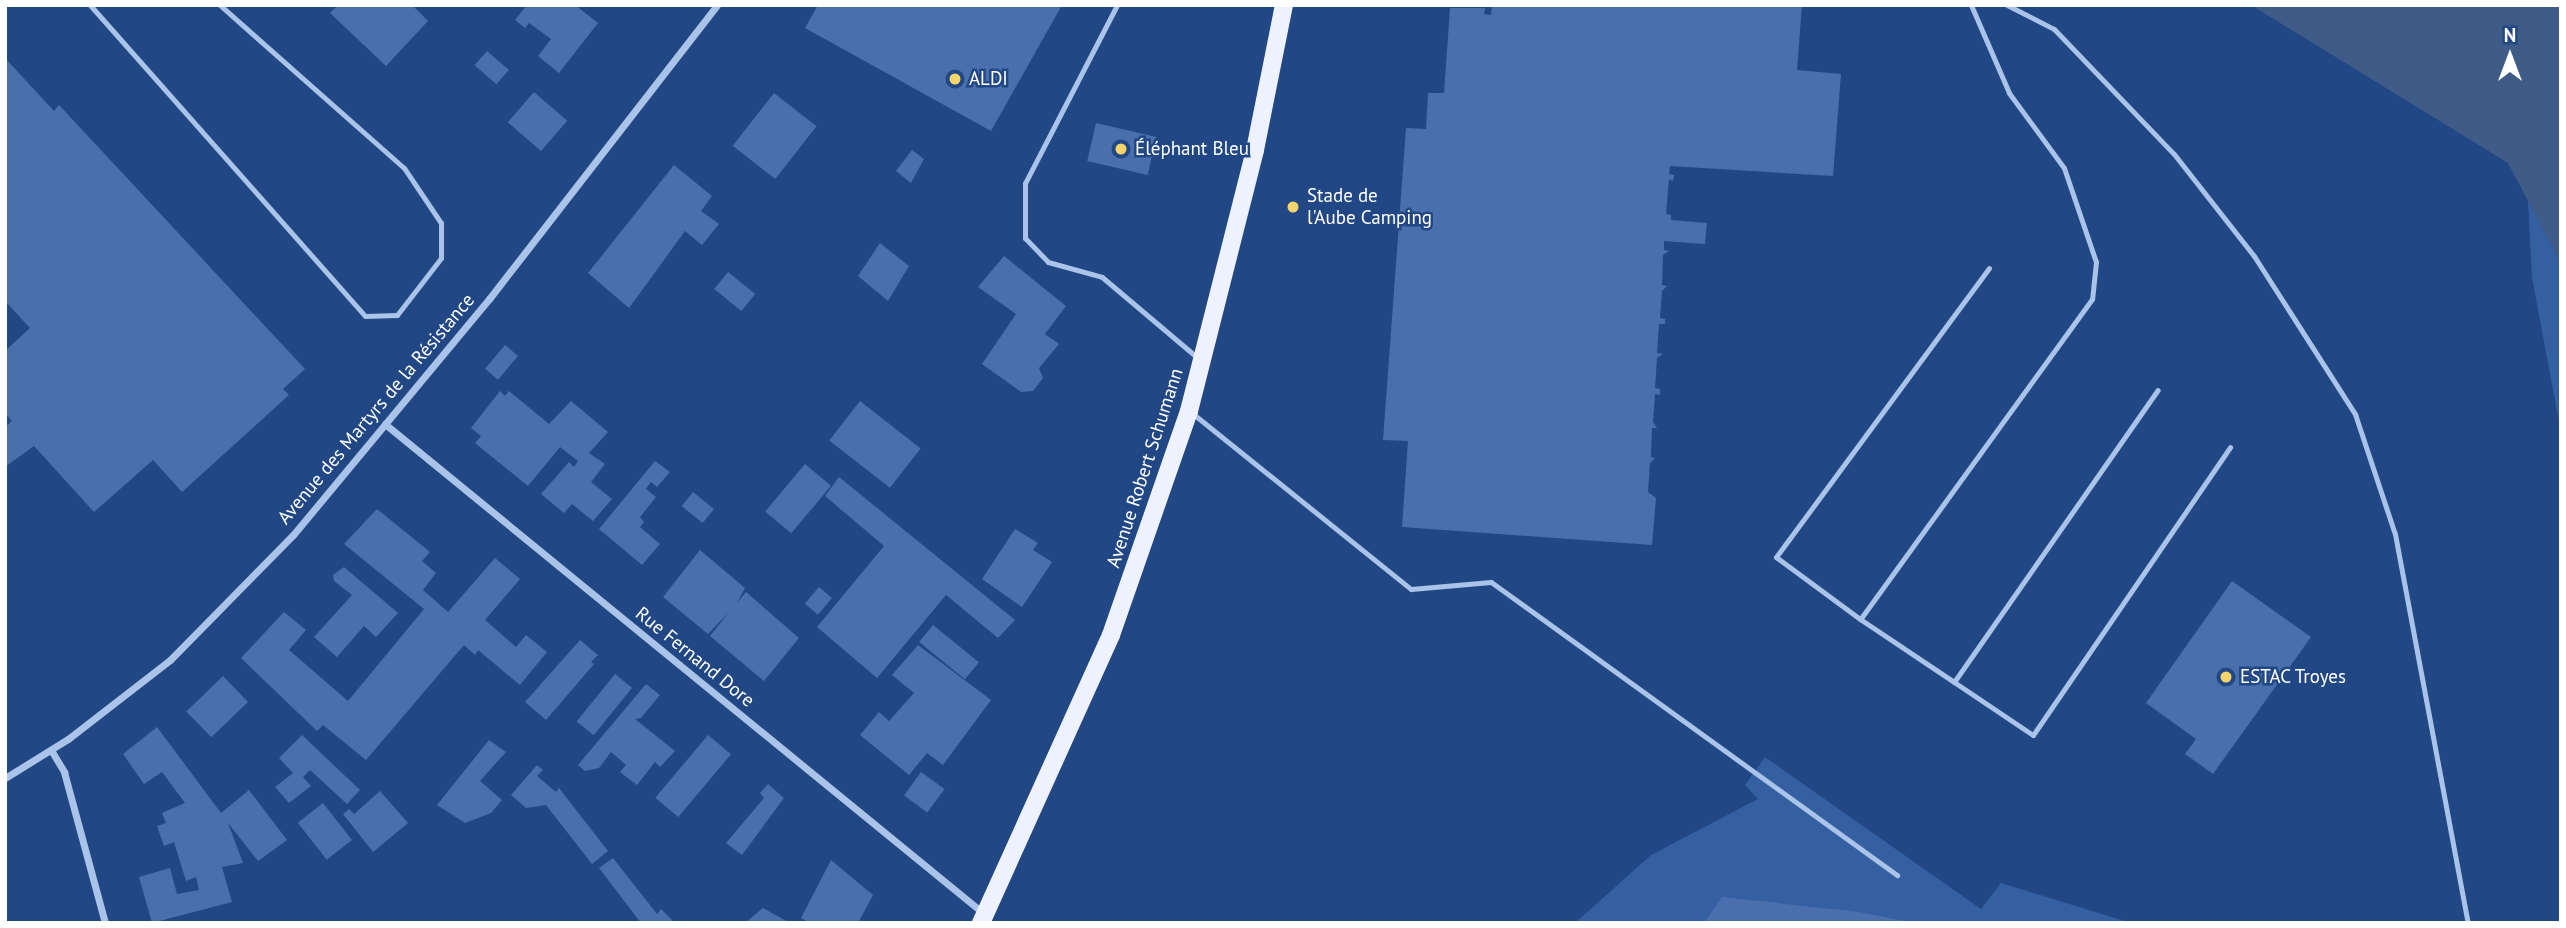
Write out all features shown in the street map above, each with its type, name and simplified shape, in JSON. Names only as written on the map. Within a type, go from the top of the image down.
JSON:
[{"type":"main road","name":"Avenue Robert Schumann","points":[[983,919],[1111,635],[1189,411],[1255,150],[1284,5]]},
{"type":"street","name":"Avenue des Martyrs de la Résistance","points":[[5,779],[51,750],[170,660],[293,535],[385,424],[717,5]]},
{"type":"street","name":"Rue Fernand Dore","points":[[385,424],[983,919]]},
{"type":"street","points":[[51,750],[64,772],[105,923]]},
{"type":"lane","points":[[90,5],[365,316],[397,315],[441,258],[441,223],[404,168],[220,5]]},
{"type":"lane","points":[[1118,5],[1098,38],[1025,183],[1025,239],[1048,262],[1102,277],[1202,361]]},
{"type":"lane","points":[[1860,619],[2092,299],[2096,262],[2064,168],[2009,93],[1971,5]]},
{"type":"lane","points":[[2007,5],[2054,29],[2174,154],[2254,256],[2355,414],[2395,534],[2468,923]]},
{"type":"lane","points":[[1989,268],[1776,557],[1860,619],[2033,735],[2230,447]]},
{"type":"lane","points":[[1954,682],[2158,390]]},
{"type":"lane","points":[[1189,411],[1411,589],[1491,582],[1897,875]]},
{"type":"shaded area","points":[[2251,5],[2561,5],[2561,263],[2508,163]]},
{"type":"shaded area","points":[[2528,200],[2561,263],[2561,432],[2532,278]]},
{"type":"shaded area","points":[[1765,757],[1981,909],[2001,883],[2131,923],[1575,923],[1651,855],[1758,799],[1745,785]]},
{"type":"building","points":[[338,5],[412,5],[428,21],[386,66],[330,13]]},
{"type":"building","points":[[527,5],[575,5],[598,23],[559,73],[538,56],[551,39],[529,23],[525,28],[515,20]]},
{"type":"building","name":"ALDI","points":[[818,5],[1062,5],[991,131],[805,28]]},
{"type":"building","points":[[1492,5],[1802,5],[1797,70],[1841,74],[1833,176],[1670,166],[1669,174],[1674,175],[1673,181],[1669,179],[1666,214],[1671,215],[1671,220],[1707,223],[1705,244],[1664,241],[1664,250],[1669,251],[1663,255],[1662,285],[1667,286],[1662,291],[1660,318],[1665,319],[1665,324],[1659,324],[1657,353],[1663,354],[1657,358],[1655,388],[1660,389],[1660,395],[1655,394],[1653,422],[1657,428],[1652,428],[1651,457],[1655,458],[1650,463],[1648,492],[1656,498],[1652,545],[1402,527],[1408,441],[1383,440],[1406,128],[1426,129],[1428,93],[1444,93],[1450,8],[1485,8],[1484,14],[1491,15]]},
{"type":"building","points":[[487,51],[509,70],[496,84],[475,65]]},
{"type":"building","points":[[5,58],[54,111],[59,105],[305,369],[283,389],[289,395],[182,492],[153,460],[94,512],[34,446],[5,467],[5,427],[12,421],[5,413],[5,351],[30,328],[5,301]]},
{"type":"building","points":[[534,92],[567,121],[541,151],[508,122]]},
{"type":"building","points":[[774,93],[817,126],[775,179],[733,146]]},
{"type":"building","name":"Éléphant Bleu","points":[[1096,123],[1156,137],[1148,175],[1087,161]]},
{"type":"building","points":[[912,150],[924,159],[911,183],[896,171]]},
{"type":"building","points":[[674,165],[712,196],[701,211],[719,224],[702,245],[685,231],[629,308],[588,273]]},
{"type":"building","points":[[880,243],[909,266],[888,301],[858,276]]},
{"type":"building","points":[[1004,256],[1066,306],[1045,334],[1059,344],[1039,368],[1043,378],[1033,391],[1021,392],[982,364],[1016,314],[978,287]]},
{"type":"building","points":[[728,272],[755,294],[741,311],[714,289]]},
{"type":"building","points":[[505,345],[518,356],[498,380],[485,369]]},
{"type":"building","points":[[500,391],[505,396],[509,391],[549,424],[571,401],[608,432],[589,453],[605,464],[591,482],[612,499],[593,521],[572,504],[564,513],[541,494],[569,462],[574,467],[578,461],[560,447],[528,486],[475,443],[481,436],[471,428]]},
{"type":"building","points":[[860,401],[921,448],[890,488],[829,440]]},
{"type":"building","points":[[655,461],[670,472],[657,487],[651,482],[646,489],[656,497],[640,517],[644,522],[640,527],[660,544],[642,565],[599,529]]},
{"type":"building","points":[[805,464],[831,486],[791,533],[765,511]]},
{"type":"building","points":[[839,477],[1015,620],[998,638],[946,595],[877,678],[817,627],[884,546],[825,496]]},
{"type":"building","points":[[693,492],[714,509],[703,523],[682,506]]},
{"type":"building","points":[[377,509],[430,552],[422,561],[436,573],[423,590],[448,612],[495,558],[520,579],[485,620],[516,647],[526,635],[547,652],[520,685],[478,650],[475,655],[464,645],[366,760],[323,725],[317,731],[241,658],[284,612],[306,630],[289,650],[348,701],[424,609],[344,544]]},
{"type":"building","points":[[1015,529],[1038,543],[1033,550],[1052,562],[1022,607],[982,579]]},
{"type":"building","points":[[700,550],[745,588],[737,603],[746,592],[799,638],[764,681],[710,636],[729,612],[708,634],[663,597]]},
{"type":"building","points":[[344,567],[398,613],[376,637],[364,626],[337,657],[314,637],[352,595],[334,581],[333,575]]},
{"type":"building","points":[[2232,581],[2311,637],[2213,774],[2185,754],[2196,739],[2146,703]]},
{"type":"building","points":[[819,587],[832,598],[818,615],[805,604]]},
{"type":"building","points":[[933,625],[979,662],[965,679],[919,642]]},
{"type":"building","points":[[580,640],[598,655],[591,662],[594,664],[546,720],[525,702]]},
{"type":"building","points":[[918,645],[991,700],[943,765],[927,753],[909,775],[860,735],[879,712],[889,721],[914,693],[892,675]]},
{"type":"building","points":[[615,674],[632,688],[594,735],[577,721]]},
{"type":"building","points":[[223,676],[248,702],[211,737],[186,711]]},
{"type":"building","points":[[646,684],[660,695],[641,718],[635,719],[675,751],[660,767],[655,762],[637,785],[620,772],[626,765],[611,752],[599,768],[585,771],[578,765]]},
{"type":"building","points":[[157,727],[221,813],[249,790],[287,840],[258,861],[228,823],[243,863],[222,867],[232,902],[152,923],[139,877],[170,868],[177,894],[199,890],[196,877],[186,881],[174,842],[164,846],[157,826],[166,823],[162,813],[185,803],[162,772],[144,784],[123,754]]},
{"type":"building","points":[[302,735],[360,790],[347,804],[310,770],[303,777],[311,786],[289,803],[275,787],[293,773],[279,758]]},
{"type":"building","points":[[708,735],[731,754],[678,817],[655,798]]},
{"type":"building","points":[[489,740],[506,752],[480,781],[502,800],[491,813],[465,823],[437,805]]},
{"type":"building","points":[[537,765],[543,770],[537,776],[556,792],[559,788],[608,851],[592,864],[546,805],[526,808],[511,795]]},
{"type":"building","points":[[921,772],[944,789],[927,813],[904,795]]},
{"type":"building","points":[[768,784],[784,798],[742,855],[726,843],[764,798],[760,793]]},
{"type":"building","points":[[380,791],[408,823],[373,852],[343,814],[349,809],[354,814]]},
{"type":"building","points":[[323,803],[352,840],[327,860],[298,823]]},
{"type":"building","points":[[613,858],[657,914],[661,909],[675,923],[641,923],[599,868]]},
{"type":"building","points":[[831,860],[873,895],[858,923],[810,923],[801,918]]},
{"type":"building","points":[[1722,897],[1859,912],[1915,923],[1704,923]]},
{"type":"building","points":[[763,908],[790,923],[745,923]]},
{"type":"place","name":"ALDI","points":[[955,79]]},
{"type":"place","name":"Éléphant Bleu","points":[[1121,149]]},
{"type":"place","name":"Stade de l'Aube Camping","points":[[1293,207]]},
{"type":"place","name":"ESTAC Troyes","points":[[2226,677]]}]
